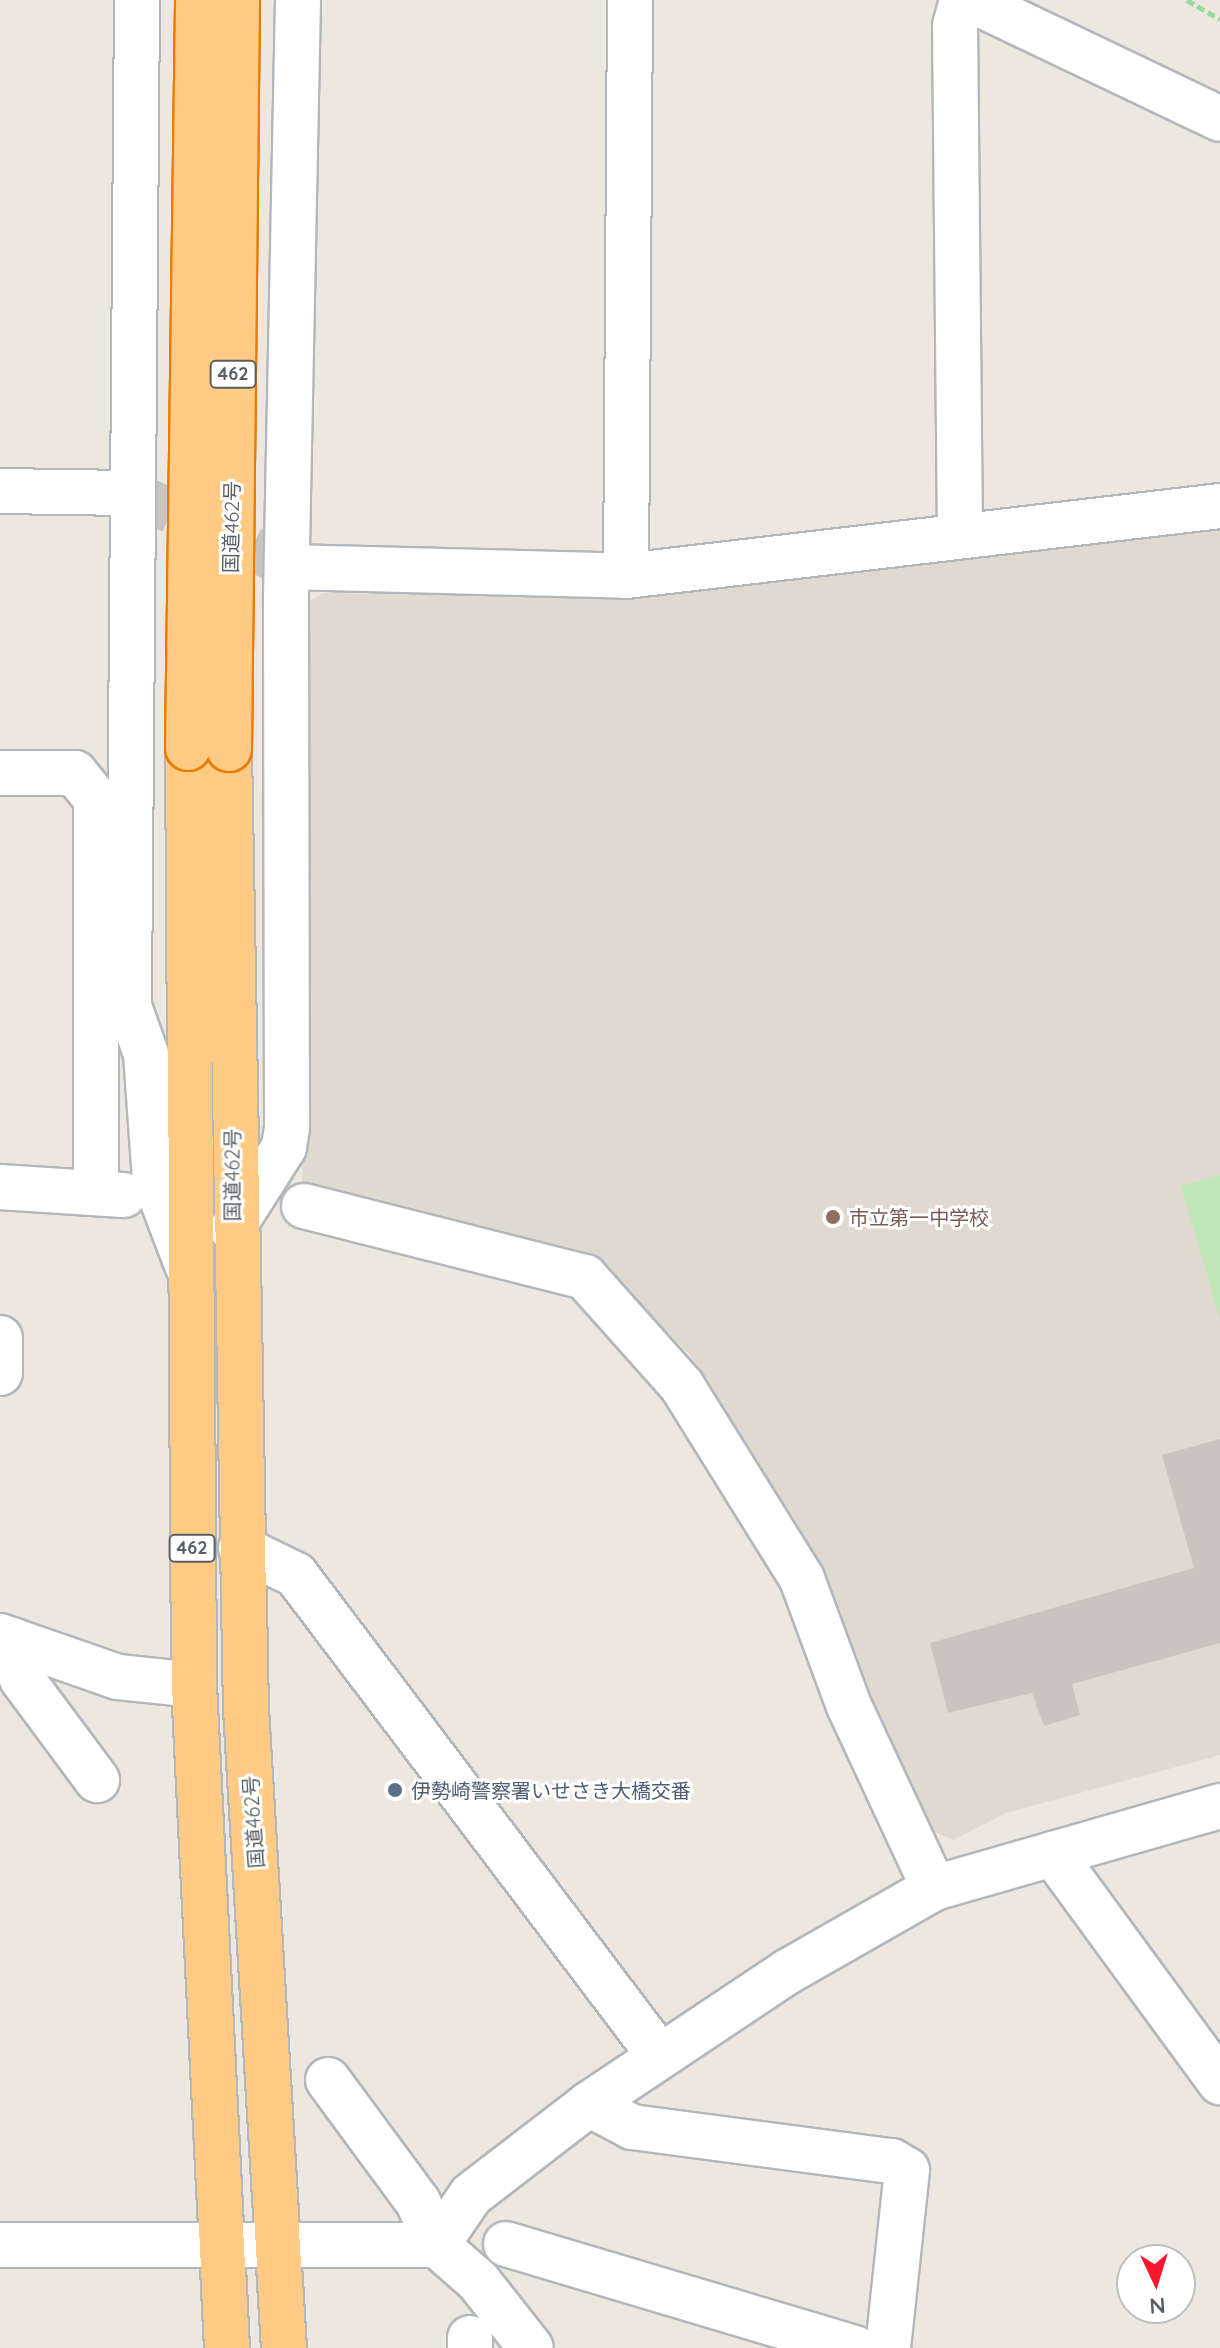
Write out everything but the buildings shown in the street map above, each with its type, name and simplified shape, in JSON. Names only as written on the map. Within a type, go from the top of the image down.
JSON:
[{"type":"highway","name":"国道462号","points":[[198,0],[208,748],[232,1229],[241,1548],[284,2348]]},
{"type":"highway","name":"国道462号","points":[[227,2348],[194,1685],[187,1265],[237,0]]},
{"type":"street","points":[[137,0],[129,1006],[146,1054],[155,1181],[187,1265]]},
{"type":"street","points":[[232,1229],[284,1147],[287,1128],[298,0]]},
{"type":"street","points":[[626,576],[630,0]]},
{"type":"street","points":[[960,536],[955,26],[962,0]]},
{"type":"street","points":[[971,0],[1220,119]]},
{"type":"street","points":[[0,491],[132,493]]},
{"type":"street","points":[[291,567],[626,576],[1220,506]]},
{"type":"street","points":[[0,773],[75,773],[86,778],[96,799],[110,1194],[0,1187]]},
{"type":"street","points":[[304,1206],[585,1277],[682,1386],[802,1579],[849,1706],[934,1888]]},
{"type":"street","points":[[0,1338],[0,1373]]},
{"type":"street","points":[[241,1548],[296,1575],[659,2055]]},
{"type":"street","points":[[6,1638],[118,1677],[194,1685]]},
{"type":"street","points":[[6,1638],[22,1679],[97,1780]]},
{"type":"street","points":[[437,2245],[471,2195],[589,2104],[659,2055],[934,1888],[1220,1806]]},
{"type":"street","points":[[1053,1854],[1220,2082]]},
{"type":"street","points":[[328,2080],[418,2202],[437,2245],[478,2281],[531,2348]]},
{"type":"street","points":[[589,2104],[632,2127],[892,2161],[907,2170],[888,2348]]},
{"type":"street","points":[[506,2244],[855,2348]]},
{"type":"street","points":[[0,2245],[437,2245]]},
{"type":"path","points":[[1187,0],[1220,19]]},
{"type":"shaded area","name":"市立第一中学校","points":[[1220,526],[1220,1755],[1006,1813],[953,1840],[927,1828],[867,1701],[819,1572],[692,1357],[590,1253],[302,1182],[302,605],[323,593],[580,596]]},
{"type":"green space","points":[[1220,1175],[1220,1319],[1181,1186]]},
{"type":"tunnel","points":[[132,493],[291,567]]},
{"type":"place","name":"市立第一中学校","points":[[833,1217]]},
{"type":"place","name":"伊勢崎警察署いせさき大橋交番","points":[[395,1790]]}]
